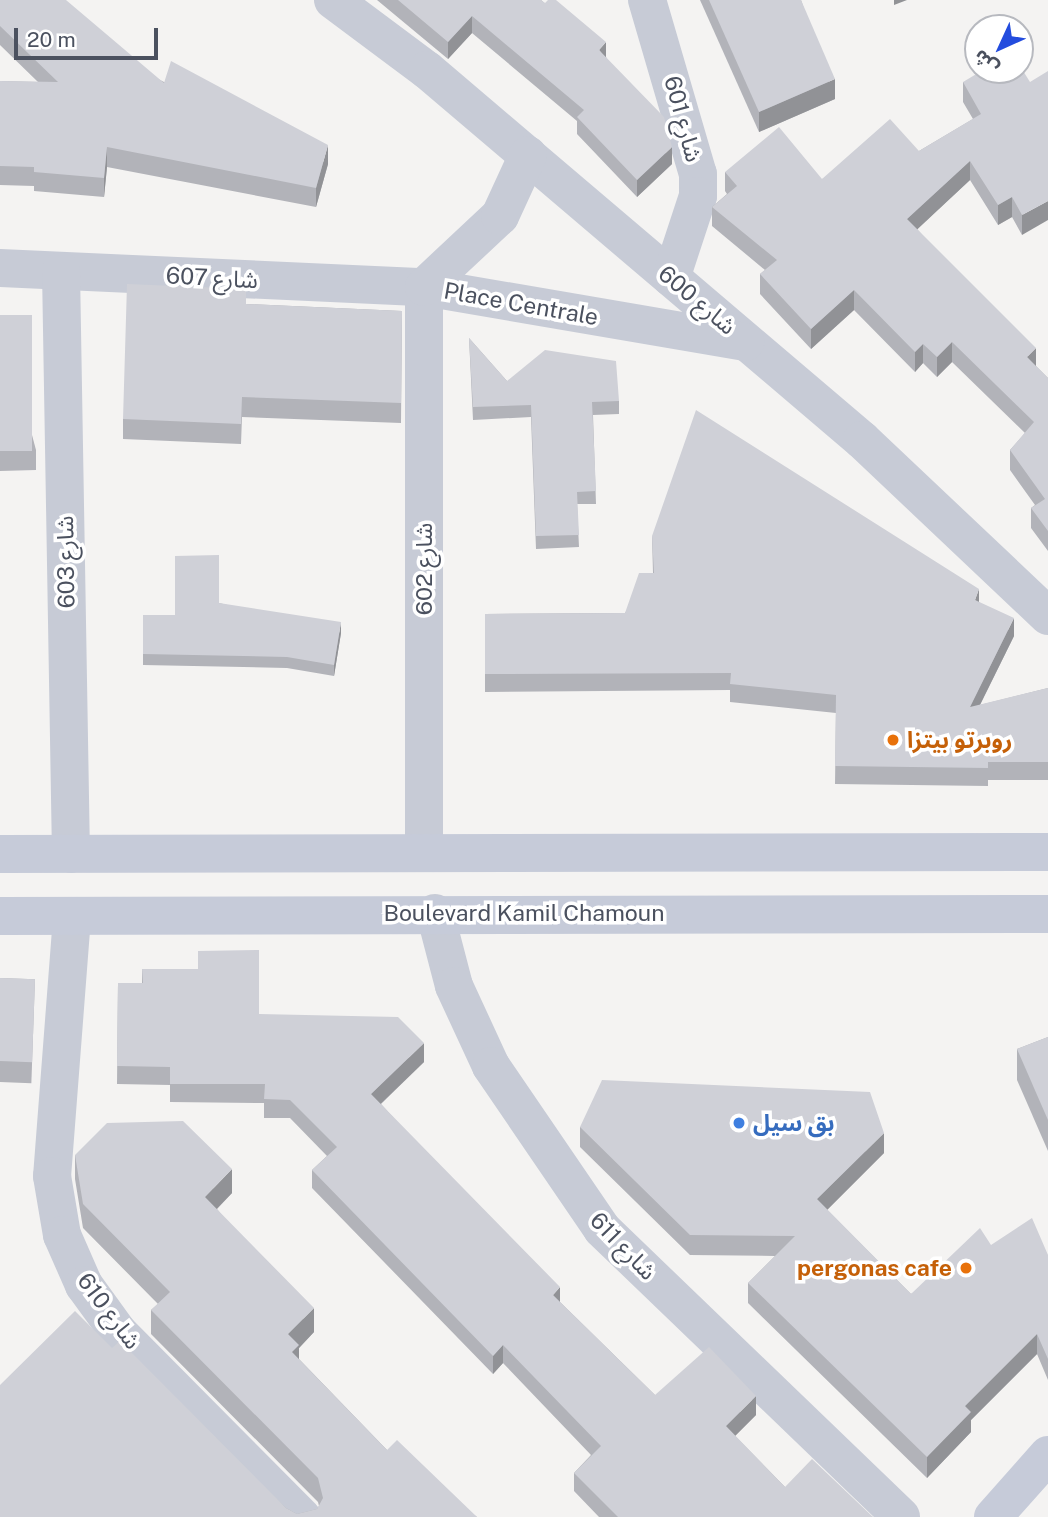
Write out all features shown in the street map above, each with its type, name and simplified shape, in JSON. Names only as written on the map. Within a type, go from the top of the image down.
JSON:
[{"type":"main road","points":[[0,853],[1048,852]]},
{"type":"main road","name":"Boulevard Kamil Chamoun","points":[[0,916],[1048,914]]},
{"type":"main road","points":[[993,1517],[1048,1455]]},
{"type":"street","name":"شارع 600","points":[[333,0],[528,155],[747,342],[1048,616]]},
{"type":"street","name":"شارع 601","points":[[647,0],[698,174],[698,196],[671,278]]},
{"type":"street","name":"Place Centrale","points":[[424,287],[500,216],[528,155]]},
{"type":"street","name":"شارع 607","points":[[0,268],[424,287]]},
{"type":"street","name":"شارع 603","points":[[61,271],[71,854]]},
{"type":"street","name":"Place Centrale","points":[[424,287],[747,342]]},
{"type":"street","name":"شارع 602","points":[[424,287],[424,852]]},
{"type":"street","name":"شارع 611","points":[[435,914],[454,986],[491,1066],[602,1229],[901,1517]]},
{"type":"street","name":"شارع 610","points":[[72,917],[52,1176],[62,1235],[84,1285],[118,1332],[302,1517]]},
{"type":"building","points":[[0,0],[66,0],[164,83],[171,61],[328,145],[316,188],[107,147],[104,178],[34,172],[34,167],[0,166],[0,81],[58,82],[0,26]]},
{"type":"building","points":[[398,0],[541,0],[545,3],[548,0],[556,0],[606,42],[599,50],[664,117],[672,147],[637,180],[577,117],[584,110],[472,16],[448,42]]},
{"type":"building","points":[[709,0],[801,0],[835,79],[759,112]]},
{"type":"building","points":[[1048,71],[1048,201],[1022,215],[1012,197],[998,205],[970,161],[907,219],[1036,348],[1027,357],[1048,378],[1048,531],[1031,508],[1045,499],[1010,450],[1034,422],[952,342],[937,357],[923,344],[915,352],[854,290],[811,329],[760,274],[777,260],[712,207],[737,186],[725,172],[779,127],[822,179],[890,119],[919,151],[981,114],[964,84],[1034,84],[1034,80]]},
{"type":"building","points":[[127,284],[246,289],[246,304],[402,311],[401,403],[242,397],[241,424],[123,419]]},
{"type":"building","points":[[0,315],[32,315],[32,451],[0,451]]},
{"type":"building","points":[[469,338],[507,381],[545,350],[616,361],[619,401],[592,402],[596,491],[577,492],[579,535],[536,536],[531,405],[473,407]]},
{"type":"building","points":[[696,410],[979,589],[975,600],[1014,618],[970,707],[1048,688],[1048,762],[988,762],[988,768],[835,766],[836,695],[730,684],[731,673],[485,674],[485,614],[625,613],[639,573],[654,573],[652,536]]},
{"type":"building","points":[[219,555],[219,603],[341,622],[334,665],[287,657],[143,654],[143,615],[175,615],[175,556]]},
{"type":"building","points":[[259,950],[259,1014],[398,1017],[424,1043],[371,1094],[560,1287],[553,1295],[655,1395],[709,1347],[756,1396],[726,1426],[785,1487],[812,1459],[873,1517],[618,1517],[574,1473],[601,1446],[503,1345],[493,1356],[312,1170],[337,1147],[290,1100],[264,1099],[265,1084],[170,1084],[170,1067],[117,1066],[118,983],[143,983],[142,969],[198,969],[198,951]]},
{"type":"building","points":[[0,978],[35,979],[32,1062],[0,1061]]},
{"type":"building","points":[[1048,1037],[1048,1120],[1017,1049]]},
{"type":"building","points":[[602,1080],[870,1092],[884,1133],[817,1199],[911,1294],[980,1228],[991,1245],[1032,1218],[1048,1255],[1048,1359],[1037,1334],[965,1406],[971,1412],[927,1457],[748,1283],[795,1236],[690,1235],[580,1127]]},
{"type":"building","points":[[183,1121],[232,1169],[205,1197],[314,1308],[288,1334],[299,1345],[292,1352],[387,1450],[397,1440],[477,1517],[0,1517],[0,1385],[75,1311],[112,1348],[120,1341],[286,1508],[297,1514],[317,1509],[323,1498],[318,1478],[151,1310],[170,1292],[83,1204],[75,1155],[107,1123]]},
{"type":"place","name":"روبرتو بيتزا","points":[[893,740]]},
{"type":"place","name":"بق سيل","points":[[739,1123]]},
{"type":"place","name":"pergonas cafe","points":[[966,1268]]}]
